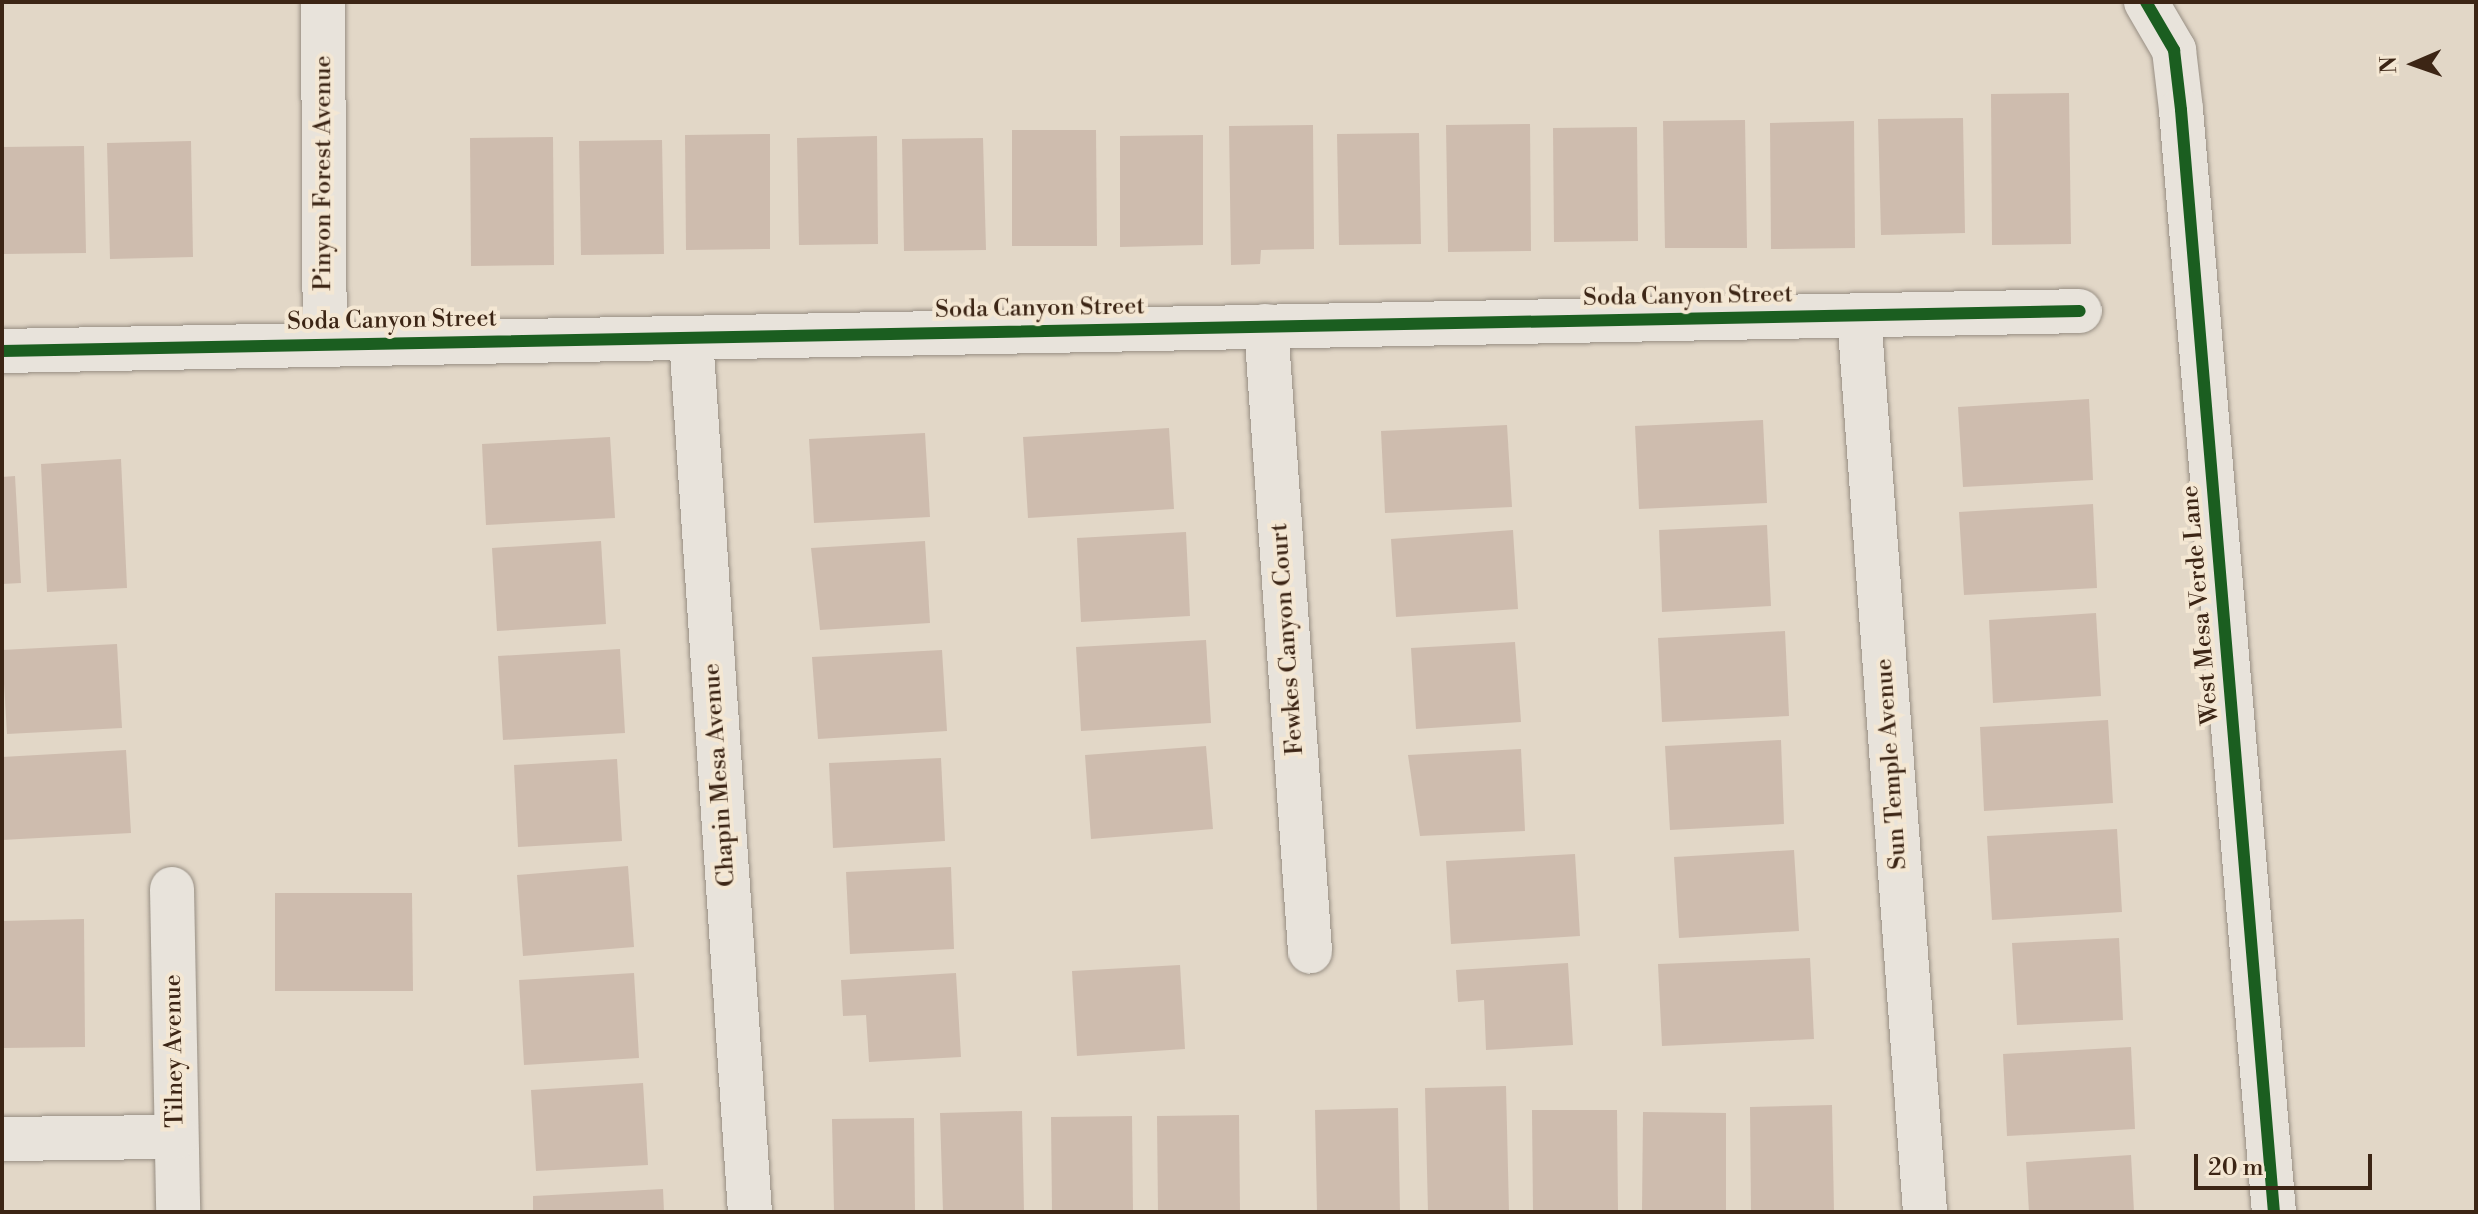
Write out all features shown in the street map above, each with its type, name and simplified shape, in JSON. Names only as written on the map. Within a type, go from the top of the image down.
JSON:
[{"type":"street","name":"Pinyon Forest Avenue","points":[[323,2],[325,344]]},
{"type":"street","name":"West Mesa Verde Lane","points":[[2146,2],[2174,50],[2181,110],[2274,1212]]},
{"type":"street","name":"Soda Canyon Street","points":[[2,351],[2080,311]]},
{"type":"street","name":"Sun Temple Avenue","points":[[1859,315],[1925,1212]]},
{"type":"street","name":"Fewkes Canyon Court","points":[[1266,326],[1310,951]]},
{"type":"street","name":"Chapin Mesa Avenue","points":[[691,338],[750,1212]]},
{"type":"street","name":"Tilney Avenue","points":[[172,889],[178,1212]]},
{"type":"street","points":[[2,1139],[176,1137]]},
{"type":"building","points":[[2069,93],[2071,244],[1992,245],[1991,94]]},
{"type":"building","points":[[1963,118],[1965,233],[1881,235],[1878,119]]},
{"type":"building","points":[[1745,120],[1747,248],[1665,248],[1663,121]]},
{"type":"building","points":[[1854,121],[1855,248],[1771,249],[1770,123]]},
{"type":"building","points":[[1530,124],[1531,251],[1448,252],[1446,125]]},
{"type":"building","points":[[1313,125],[1314,249],[1261,250],[1260,264],[1231,265],[1229,126]]},
{"type":"building","points":[[1637,127],[1638,241],[1554,242],[1553,128]]},
{"type":"building","points":[[1012,130],[1096,130],[1097,246],[1012,246]]},
{"type":"building","points":[[1419,133],[1421,244],[1339,245],[1337,134]]},
{"type":"building","points":[[770,134],[770,249],[686,250],[685,135]]},
{"type":"building","points":[[1203,135],[1203,245],[1120,247],[1120,136]]},
{"type":"building","points":[[877,136],[878,244],[799,245],[797,138]]},
{"type":"building","points":[[553,137],[554,265],[471,266],[470,138]]},
{"type":"building","points":[[983,138],[986,250],[904,251],[902,139]]},
{"type":"building","points":[[662,140],[664,254],[581,255],[579,141]]},
{"type":"building","points":[[191,141],[193,257],[110,259],[107,143]]},
{"type":"building","points":[[84,146],[86,253],[4,254],[2,147]]},
{"type":"building","points":[[2089,399],[2093,480],[1963,487],[1958,407]]},
{"type":"building","points":[[1763,420],[1767,503],[1639,509],[1635,426]]},
{"type":"building","points":[[1507,425],[1512,507],[1385,513],[1381,431]]},
{"type":"building","points":[[1169,428],[1174,509],[1028,518],[1023,437]]},
{"type":"building","points":[[925,433],[930,517],[814,523],[809,439]]},
{"type":"building","points":[[610,437],[615,518],[486,525],[482,444]]},
{"type":"building","points":[[121,459],[127,588],[47,592],[41,464]]},
{"type":"building","points":[[15,476],[21,583],[2,584],[2,477]]},
{"type":"building","points":[[2093,504],[2097,588],[1964,595],[1959,512]]},
{"type":"building","points":[[1767,525],[1771,606],[1662,612],[1659,530]]},
{"type":"building","points":[[1513,530],[1518,609],[1396,617],[1391,539]]},
{"type":"building","points":[[1186,532],[1190,616],[1081,622],[1077,538]]},
{"type":"building","points":[[601,541],[606,624],[497,631],[492,548]]},
{"type":"building","points":[[925,541],[930,623],[820,630],[811,548]]},
{"type":"building","points":[[2096,613],[2101,696],[1993,703],[1989,620]]},
{"type":"building","points":[[1785,631],[1789,716],[1662,722],[1658,638]]},
{"type":"building","points":[[1206,640],[1211,723],[1081,731],[1076,647]]},
{"type":"building","points":[[1515,642],[1521,722],[1416,729],[1411,648]]},
{"type":"building","points":[[117,644],[122,728],[7,734],[2,650]]},
{"type":"building","points":[[620,649],[625,733],[503,740],[498,656]]},
{"type":"building","points":[[942,650],[947,731],[818,739],[812,657]]},
{"type":"building","points":[[2108,720],[2113,803],[1984,811],[1980,727]]},
{"type":"building","points":[[1781,740],[1784,824],[1670,830],[1665,746]]},
{"type":"building","points":[[1206,746],[1213,829],[1091,839],[1085,755]]},
{"type":"building","points":[[1521,749],[1525,831],[1420,836],[1408,755]]},
{"type":"building","points":[[126,750],[131,833],[2,840],[2,757]]},
{"type":"building","points":[[941,758],[945,841],[833,848],[829,763]]},
{"type":"building","points":[[617,759],[622,841],[518,847],[514,765]]},
{"type":"building","points":[[2117,829],[2122,912],[1992,920],[1987,836]]},
{"type":"building","points":[[1794,850],[1799,931],[1679,938],[1674,857]]},
{"type":"building","points":[[1575,854],[1580,936],[1451,944],[1446,861]]},
{"type":"building","points":[[628,866],[634,947],[523,956],[517,875]]},
{"type":"building","points":[[951,867],[954,949],[850,954],[846,872]]},
{"type":"building","points":[[275,893],[412,893],[413,991],[275,991]]},
{"type":"building","points":[[84,919],[85,1047],[2,1048],[2,921]]},
{"type":"building","points":[[2119,938],[2123,1020],[2017,1025],[2012,943]]},
{"type":"building","points":[[1810,958],[1814,1039],[1662,1046],[1658,964]]},
{"type":"building","points":[[1568,963],[1573,1045],[1486,1050],[1484,1000],[1458,1002],[1456,970]]},
{"type":"building","points":[[1180,965],[1185,1049],[1077,1056],[1072,971]]},
{"type":"building","points":[[634,973],[639,1058],[524,1065],[519,980]]},
{"type":"building","points":[[956,973],[961,1057],[869,1062],[866,1015],[843,1016],[841,980]]},
{"type":"building","points":[[2131,1047],[2135,1129],[2007,1136],[2003,1054]]},
{"type":"building","points":[[643,1083],[648,1165],[536,1171],[531,1090]]},
{"type":"building","points":[[1506,1086],[1509,1212],[1428,1212],[1425,1088]]},
{"type":"building","points":[[1832,1105],[1834,1212],[1751,1212],[1750,1107]]},
{"type":"building","points":[[1398,1108],[1400,1212],[1317,1212],[1315,1110]]},
{"type":"building","points":[[1532,1110],[1617,1110],[1618,1212],[1533,1212]]},
{"type":"building","points":[[1022,1111],[1024,1212],[943,1212],[940,1113]]},
{"type":"building","points":[[1643,1112],[1726,1113],[1726,1212],[1642,1212]]},
{"type":"building","points":[[1239,1115],[1240,1212],[1158,1212],[1157,1116]]},
{"type":"building","points":[[1132,1116],[1133,1212],[1052,1212],[1051,1117]]},
{"type":"building","points":[[914,1118],[915,1212],[834,1212],[832,1119]]},
{"type":"building","points":[[2131,1155],[2134,1212],[2029,1212],[2026,1162]]},
{"type":"building","points":[[663,1189],[664,1212],[533,1212],[533,1196]]},
{"type":"cycle path","points":[[2146,2],[2174,50],[2181,110],[2274,1212]]},
{"type":"cycle path","points":[[2,351],[2080,311]]}]
